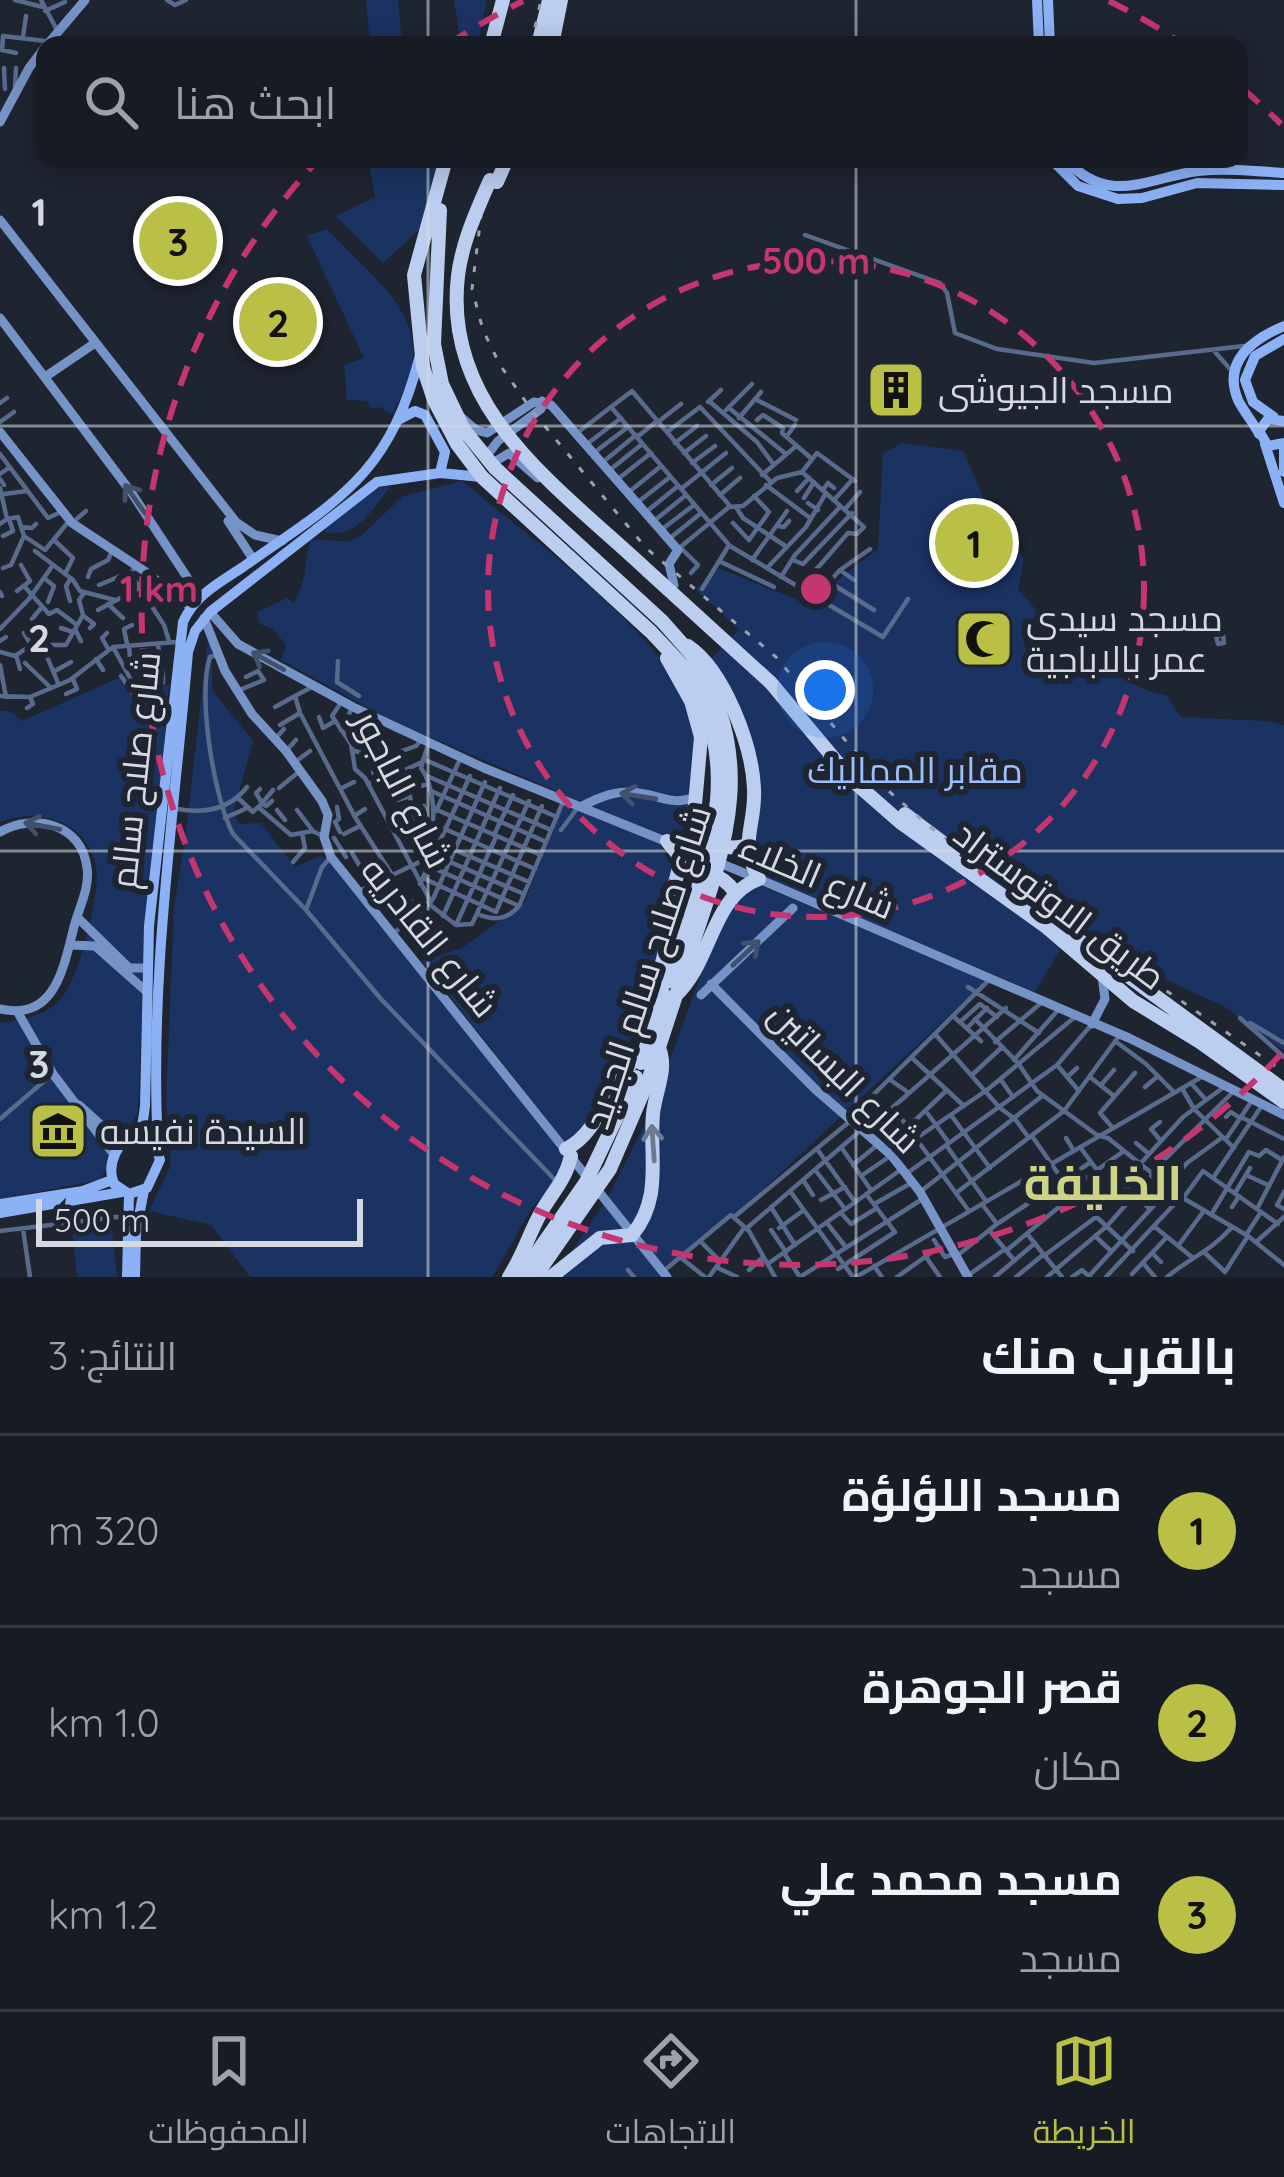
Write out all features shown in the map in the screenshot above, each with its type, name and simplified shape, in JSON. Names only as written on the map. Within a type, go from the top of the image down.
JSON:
[{"type":"highway","points":[[494,36],[503,0]]},
{"type":"highway","points":[[546,36],[555,0]]},
{"type":"highway","name":"شارع صلاح سالم","points":[[421,352],[414,275],[446,168]]},
{"type":"highway","name":"شارع صلاح سالم","points":[[434,328],[437,225],[447,168]]},
{"type":"highway","points":[[499,168],[470,231],[458,281],[460,342],[470,376],[514,445],[650,567]]},
{"type":"highway","points":[[417,258],[429,257],[437,225]]},
{"type":"highway","points":[[420,310],[421,272],[428,268],[436,272]]},
{"type":"highway","name":"شارع صلاح سالم الجديد","points":[[434,328],[439,373],[450,403],[486,466],[686,655],[710,686],[725,725],[733,766],[727,834],[610,1169],[535,1277]]},
{"type":"highway","name":"شارع صلاح سالم الجديد","points":[[421,352],[428,386],[444,421],[661,642],[686,655]]},
{"type":"highway","name":"طريق الاوتوستراد","points":[[650,567],[772,674],[879,794],[1284,1086]]},
{"type":"highway","name":"طريق الاوتوستراد","points":[[650,567],[787,701],[878,804],[924,842],[1046,926],[1131,999],[1242,1072],[1284,1109]]},
{"type":"highway","points":[[661,642],[700,730],[702,757],[692,824],[699,835],[730,848],[747,844]]},
{"type":"highway","points":[[683,860],[673,888],[669,936],[656,982],[671,990],[691,978],[734,891],[759,879],[747,844],[754,809],[752,767],[724,689],[700,655],[686,655]]},
{"type":"highway","points":[[667,841],[683,860],[727,881],[734,891]]},
{"type":"highway","points":[[1132,979],[1131,999],[1150,992]]},
{"type":"highway","points":[[509,1277],[560,1185],[568,1153],[586,1135],[623,1071],[651,1051],[663,1064],[652,1117],[654,1180],[648,1206],[632,1235],[600,1238],[551,1277]]},
{"type":"highway","name":"شارع صلاح سالم الجديد","points":[[520,1277],[586,1182],[642,1079]]},
{"type":"main road","points":[[1037,0],[1039,36]]},
{"type":"main road","points":[[1048,0],[1050,36]]},
{"type":"main road","points":[[1060,168],[1078,186],[1118,199],[1196,183],[1284,185]]},
{"type":"main road","points":[[1077,168],[1090,179],[1119,188],[1215,170],[1284,173]]},
{"type":"main road","points":[[1284,326],[1251,343],[1240,356],[1234,375],[1238,398],[1262,439],[1284,503]]},
{"type":"main road","points":[[1280,418],[1259,409],[1250,398],[1246,375],[1255,356],[1284,339]]},
{"type":"main road","name":"شارع صلاح سالم","points":[[141,1134],[151,905],[174,643],[186,604],[347,493],[379,454],[398,420],[421,352]]},
{"type":"main road","points":[[398,420],[415,411],[425,415],[445,452],[440,472]]},
{"type":"main road","points":[[1262,439],[1263,422],[1280,418]]},
{"type":"main road","points":[[1262,439],[1274,447],[1284,445],[1284,471]]},
{"type":"main road","points":[[207,615],[368,487],[386,479],[486,466]]},
{"type":"main road","name":"شارع صلاح سالم","points":[[158,1146],[161,936],[188,652],[194,631],[207,615]]},
{"type":"main road","points":[[112,1180],[115,1156],[130,1136],[141,1134],[158,1146],[159,1163],[144,1190],[136,1277]]},
{"type":"main road","points":[[112,1180],[126,1193],[136,1277]]},
{"type":"main road","points":[[0,1208],[112,1180]]},
{"type":"main road","points":[[0,1208],[144,1190]]},
{"type":"street","points":[[53,36],[85,0]]},
{"type":"street","points":[[167,1],[175,5],[186,0]]},
{"type":"street","points":[[20,1],[64,5]]},
{"type":"street","points":[[43,6],[58,32]]},
{"type":"street","points":[[20,39],[26,16]]},
{"type":"street","points":[[38,27],[42,36]]},
{"type":"street","points":[[16,53],[2,50],[5,35],[36,42]]},
{"type":"street","points":[[9,90],[36,55]]},
{"type":"street","points":[[4,68],[9,90]]},
{"type":"street","points":[[1,117],[16,68]]},
{"type":"street","points":[[0,224],[253,560]]},
{"type":"street","points":[[805,235],[940,283],[946,289],[955,333],[998,349],[1094,363],[1215,352],[1251,343]]},
{"type":"street","points":[[0,318],[131,492],[200,597]]},
{"type":"street","points":[[45,377],[93,344]]},
{"type":"street","points":[[93,344],[236,522],[255,535],[282,541]]},
{"type":"street","points":[[1215,352],[1234,375]]},
{"type":"street","points":[[727,407],[752,384]]},
{"type":"street","points":[[666,432],[721,390]]},
{"type":"street","points":[[574,436],[631,391],[742,518],[787,547]]},
{"type":"street","points":[[739,418],[761,392]]},
{"type":"street","points":[[753,466],[795,422],[755,399]]},
{"type":"street","points":[[709,401],[727,407],[786,454]]},
{"type":"street","points":[[450,403],[483,433],[542,405],[554,407],[574,436],[698,564],[691,573]]},
{"type":"street","points":[[603,461],[681,404]]},
{"type":"street","points":[[611,407],[709,523],[752,560],[883,637],[908,599]]},
{"type":"street","points":[[727,407],[774,465]]},
{"type":"street","points":[[701,408],[745,451],[768,483],[812,519]]},
{"type":"street","points":[[0,422],[14,412]]},
{"type":"street","points":[[757,420],[763,415],[783,428],[812,459]]},
{"type":"street","points":[[603,461],[621,418]]},
{"type":"street","points":[[486,466],[516,420]]},
{"type":"street","points":[[675,442],[697,426]]},
{"type":"street","points":[[603,461],[628,427]]},
{"type":"street","points":[[0,432],[68,518],[186,604]]},
{"type":"street","points":[[684,453],[706,436]]},
{"type":"street","points":[[603,461],[642,444]]},
{"type":"street","points":[[692,463],[715,446]]},
{"type":"street","points":[[763,475],[797,446]]},
{"type":"street","points":[[603,461],[651,453]]},
{"type":"street","points":[[654,521],[726,453]]},
{"type":"street","points":[[674,585],[669,564],[679,548],[733,507],[743,506],[768,483],[802,472],[819,453],[854,480],[834,500]]},
{"type":"street","points":[[0,454],[48,518]]},
{"type":"street","points":[[486,466],[511,454],[787,701]]},
{"type":"street","points":[[628,492],[662,466]]},
{"type":"street","points":[[10,467],[1,484],[1,500],[13,531],[4,536],[13,543]]},
{"type":"street","points":[[711,485],[732,468]]},
{"type":"street","points":[[800,588],[848,532],[856,535],[864,527],[802,472]]},
{"type":"street","points":[[1,484],[18,477]]},
{"type":"street","points":[[654,521],[670,477]]},
{"type":"street","points":[[720,495],[740,478]]},
{"type":"street","points":[[797,491],[812,480]]},
{"type":"street","points":[[812,480],[806,501],[818,511]]},
{"type":"street","points":[[767,568],[818,511],[828,483],[834,488]]},
{"type":"street","points":[[1,484],[27,491]]},
{"type":"street","points":[[654,521],[682,490]]},
{"type":"street","points":[[778,556],[803,564],[860,491]]},
{"type":"street","points":[[733,523],[748,540],[758,528],[769,510],[754,496]]},
{"type":"street","points":[[654,521],[694,505]]},
{"type":"street","points":[[781,577],[846,509]]},
{"type":"street","points":[[21,527],[32,528],[48,518],[68,518],[86,511]]},
{"type":"street","points":[[752,560],[787,511]]},
{"type":"street","points":[[654,521],[701,513]]},
{"type":"street","points":[[0,524],[18,517],[24,536],[37,551],[84,593],[111,602],[123,618]]},
{"type":"street","points":[[37,551],[55,540],[68,518]]},
{"type":"street","points":[[778,526],[788,521]]},
{"type":"street","points":[[702,589],[741,532]]},
{"type":"street","points":[[7,564],[24,536]]},
{"type":"street","points":[[55,540],[74,560],[66,586],[70,601]]},
{"type":"street","points":[[815,597],[869,549]]},
{"type":"street","points":[[853,550],[860,556]]},
{"type":"street","points":[[88,577],[112,551]]},
{"type":"street","points":[[721,562],[774,586]]},
{"type":"street","points":[[21,565],[30,581],[20,589],[45,605],[50,614],[56,610],[81,640]]},
{"type":"street","points":[[0,629],[10,611],[31,598],[52,565]]},
{"type":"street","points":[[98,566],[100,582],[134,569]]},
{"type":"street","points":[[0,665],[5,674],[3,696],[30,697],[73,679],[108,650],[174,643],[139,588],[134,569]]},
{"type":"street","points":[[840,571],[854,580]]},
{"type":"street","points":[[32,619],[45,605],[53,584],[44,578]]},
{"type":"street","points":[[829,583],[874,610]]},
{"type":"street","points":[[98,610],[139,588]]},
{"type":"street","points":[[84,593],[79,599],[83,615],[94,624],[90,628]]},
{"type":"street","points":[[0,652],[16,655],[38,646],[67,645],[83,615]]},
{"type":"street","points":[[207,615],[231,639],[382,720],[667,841]]},
{"type":"street","name":"شارع القادريه","points":[[207,615],[237,691],[300,768],[328,815],[358,891],[665,1275]]},
{"type":"street","points":[[132,625],[124,629],[130,658],[145,678]]},
{"type":"street","points":[[61,628],[75,629]]},
{"type":"street","points":[[35,632],[58,683]]},
{"type":"street","points":[[24,633],[38,646]]},
{"type":"street","points":[[107,633],[102,638],[108,650],[130,678]]},
{"type":"street","points":[[231,639],[210,657],[205,675],[207,741],[225,818],[246,850],[306,910],[381,999],[560,1185]]},
{"type":"street","points":[[101,640],[98,644],[108,650]]},
{"type":"street","points":[[121,676],[134,694],[162,683],[158,644]]},
{"type":"street","points":[[16,655],[49,686]]},
{"type":"street","points":[[96,659],[103,670]]},
{"type":"street","points":[[147,662],[161,660]]},
{"type":"street","points":[[338,661],[337,682],[348,701],[341,730]]},
{"type":"street","points":[[54,672],[71,662]]},
{"type":"street","points":[[237,691],[264,680],[258,671],[246,676]]},
{"type":"street","points":[[337,674],[347,676]]},
{"type":"street","points":[[128,688],[163,675]]},
{"type":"street","points":[[66,694],[76,688],[73,679]]},
{"type":"street","points":[[275,707],[313,686]]},
{"type":"street","points":[[343,687],[348,701]]},
{"type":"street","points":[[295,696],[388,874],[421,911]]},
{"type":"street","points":[[27,708],[33,704],[30,697]]},
{"type":"street","name":"شارع الباجور","points":[[348,701],[332,714],[352,747],[355,769],[368,784],[430,903]]},
{"type":"street","points":[[319,717],[323,728],[335,720],[325,709]]},
{"type":"street","points":[[274,739],[300,713]]},
{"type":"street","points":[[382,720],[375,733],[383,741],[395,779],[423,761]]},
{"type":"street","points":[[362,732],[352,747],[362,754],[416,746],[426,740]]},
{"type":"street","points":[[286,751],[296,740]]},
{"type":"street","points":[[426,740],[423,761],[432,812],[430,836],[438,845],[530,882]]},
{"type":"street","points":[[371,745],[384,752]]},
{"type":"street","points":[[225,818],[254,812],[300,768],[310,751]]},
{"type":"street","points":[[362,754],[364,765]]},
{"type":"street","points":[[430,836],[432,812],[461,757]]},
{"type":"street","points":[[423,761],[556,817]]},
{"type":"street","points":[[300,768],[314,764]]},
{"type":"street","points":[[412,771],[410,790],[420,843],[430,836]]},
{"type":"street","points":[[368,784],[376,780],[373,772]]},
{"type":"street","points":[[393,773],[394,790],[410,790]]},
{"type":"street","points":[[406,898],[422,884],[470,778]]},
{"type":"street","points":[[342,788],[354,782]]},
{"type":"street","points":[[428,783],[443,796],[546,842]]},
{"type":"street","points":[[397,800],[428,783],[448,785],[551,830]]},
{"type":"street","points":[[394,933],[430,903],[484,784]]},
{"type":"street","points":[[175,808],[198,812],[238,798],[248,787]]},
{"type":"street","points":[[273,794],[261,788],[256,794],[260,804],[284,823]]},
{"type":"street","points":[[443,916],[499,790]]},
{"type":"street","points":[[561,830],[581,806],[622,792],[643,793],[671,803],[695,797]]},
{"type":"street","points":[[456,925],[512,797]]},
{"type":"street","points":[[238,798],[244,812]]},
{"type":"street","points":[[460,914],[493,920],[507,917],[519,906],[564,799]]},
{"type":"street","points":[[211,800],[221,802]]},
{"type":"street","points":[[430,903],[456,925],[467,927],[476,918],[528,803]]},
{"type":"street","points":[[337,807],[339,819]]},
{"type":"street","points":[[496,912],[541,808]]},
{"type":"street","points":[[335,836],[335,822],[365,809]]},
{"type":"street","points":[[413,809],[452,816],[541,855]]},
{"type":"street","points":[[277,810],[290,838],[313,831],[335,836],[360,826]]},
{"type":"street","points":[[297,810],[313,831]]},
{"type":"street","points":[[432,812],[446,829],[535,868]]},
{"type":"street","points":[[0,832],[19,823],[41,821],[57,826],[77,843],[88,871],[70,945],[52,993],[37,1006],[0,1009]]},
{"type":"street","points":[[276,834],[284,823]]},
{"type":"street","points":[[292,862],[306,846],[302,833]]},
{"type":"street","points":[[392,853],[401,847]]},
{"type":"street","points":[[358,891],[434,855],[524,894]]},
{"type":"street","points":[[306,910],[322,867],[344,856],[373,884]]},
{"type":"street","name":"شارع الخلاء","points":[[683,860],[759,879],[1284,1109]]},
{"type":"street","points":[[429,866],[519,906]]},
{"type":"street","points":[[422,884],[454,892],[507,917]]},
{"type":"street","points":[[701,995],[793,908]]},
{"type":"street","points":[[77,917],[128,968],[148,968]]},
{"type":"street","points":[[70,945],[95,946],[147,992]]},
{"type":"street","points":[[770,1230],[800,1277],[813,1263],[886,1220],[930,1156],[1057,1065],[1104,1004],[1102,976]]},
{"type":"street","points":[[665,1275],[680,1257],[852,1118],[991,979]]},
{"type":"street","name":"شارع البساتين","points":[[711,985],[815,1090],[891,1155],[968,1276]]},
{"type":"street","points":[[968,987],[1039,1033]]},
{"type":"street","points":[[1104,1004],[1131,999]]},
{"type":"street","points":[[970,1074],[1042,1001]]},
{"type":"street","points":[[960,1022],[978,1004],[997,1017]]},
{"type":"street","points":[[967,1028],[987,1008]]},
{"type":"street","points":[[680,1257],[707,1277],[746,1227],[978,1038],[1006,1008]]},
{"type":"street","points":[[1017,1063],[1059,1008]]},
{"type":"street","points":[[17,1011],[53,1074],[115,1156]]},
{"type":"street","points":[[953,1016],[978,1038]]},
{"type":"street","points":[[860,1176],[988,1090],[1076,1016]]},
{"type":"street","points":[[1284,1043],[1240,1018],[1284,1057]]},
{"type":"street","points":[[975,1019],[1042,1096],[1284,1265]]},
{"type":"street","points":[[934,1034],[1014,1118],[1071,1192],[1133,1250]]},
{"type":"street","points":[[956,1193],[1064,1112],[1118,1038],[1174,1093]]},
{"type":"street","points":[[926,1043],[934,1051]]},
{"type":"street","points":[[1152,1070],[1163,1055]]},
{"type":"street","points":[[911,1057],[964,1106]]},
{"type":"street","points":[[1057,1065],[1079,1091]]},
{"type":"street","points":[[1067,1077],[1077,1068]]},
{"type":"street","points":[[1101,1085],[1114,1070]]},
{"type":"street","points":[[1113,1128],[1100,1114],[1135,1073]]},
{"type":"street","points":[[0,1119],[53,1074]]},
{"type":"street","points":[[786,1174],[817,1230],[855,1277],[1205,1075]]},
{"type":"street","points":[[1090,1076],[1114,1096]]},
{"type":"street","points":[[1144,1087],[1158,1076]]},
{"type":"street","points":[[889,1079],[909,1093]]},
{"type":"street","points":[[1001,1079],[1013,1097]]},
{"type":"street","points":[[1191,1083],[1206,1100]]},
{"type":"street","points":[[1182,1088],[1194,1109],[1234,1148]]},
{"type":"street","points":[[1140,1164],[1194,1109],[1231,1088]]},
{"type":"street","points":[[1047,1277],[1107,1226],[1231,1088]]},
{"type":"street","points":[[908,1127],[947,1090]]},
{"type":"street","points":[[873,1095],[887,1112]]},
{"type":"street","points":[[749,1270],[785,1252],[868,1192],[943,1174],[1042,1096]]},
{"type":"street","points":[[1072,1277],[1082,1270],[1089,1276],[1187,1163],[1224,1139],[1258,1101]]},
{"type":"street","points":[[1213,1178],[1251,1123],[1258,1101]]},
{"type":"street","points":[[74,1103],[122,1143]]},
{"type":"street","points":[[893,1107],[969,1211]]},
{"type":"street","points":[[926,1112],[997,1223]]},
{"type":"street","points":[[1234,1126],[1224,1118],[1232,1112],[1281,1138],[1284,1126]]},
{"type":"street","points":[[951,1115],[990,1168]]},
{"type":"street","points":[[1160,1122],[1151,1130],[1161,1141]]},
{"type":"street","points":[[836,1132],[895,1231],[838,1269]]},
{"type":"street","points":[[1066,1138],[1097,1170]]},
{"type":"street","points":[[853,1165],[880,1143]]},
{"type":"street","points":[[1136,1143],[1149,1154]]},
{"type":"street","points":[[817,1149],[855,1202]]},
{"type":"street","points":[[1178,1246],[1227,1188],[1249,1152],[1259,1156],[1266,1150],[1283,1158],[1225,1272],[1205,1253]]},
{"type":"street","points":[[968,1276],[1028,1234],[1071,1192],[1124,1151]]},
{"type":"street","points":[[934,1240],[946,1258],[956,1255],[1091,1162]]},
{"type":"street","points":[[815,1170],[849,1224],[913,1183]]},
{"type":"street","points":[[1112,1275],[1182,1198],[1200,1171],[1278,1224]]},
{"type":"street","points":[[1232,1207],[1248,1172],[1269,1185]]},
{"type":"street","points":[[803,1180],[813,1195]]},
{"type":"street","points":[[1128,1188],[1134,1181]]},
{"type":"street","points":[[1089,1210],[1119,1183],[1150,1209]]},
{"type":"street","points":[[821,1200],[844,1187]]},
{"type":"street","points":[[1256,1242],[1278,1224],[1284,1213],[1277,1205],[1284,1192]]},
{"type":"street","points":[[747,1206],[757,1220]]},
{"type":"street","points":[[771,1208],[803,1252]]},
{"type":"street","points":[[1248,1214],[1257,1209]]},
{"type":"street","points":[[781,1227],[804,1210]]},
{"type":"street","points":[[0,1231],[130,1216]]},
{"type":"street","points":[[733,1216],[746,1227],[773,1276]]},
{"type":"street","points":[[864,1216],[874,1228]]},
{"type":"street","points":[[1016,1277],[1096,1217]]},
{"type":"street","points":[[827,1223],[845,1246]]},
{"type":"street","points":[[22,1227],[30,1277]]},
{"type":"street","points":[[1154,1227],[1193,1258]]},
{"type":"street","points":[[1167,1277],[1205,1253],[1232,1227]]},
{"type":"street","points":[[989,1230],[1015,1260]]},
{"type":"street","points":[[1028,1234],[1062,1277]]},
{"type":"street","points":[[1095,1236],[1112,1251]]},
{"type":"street","points":[[1132,1274],[1167,1237]]},
{"type":"street","points":[[700,1241],[734,1276]]},
{"type":"street","points":[[996,1277],[1035,1243]]},
{"type":"street","points":[[908,1247],[918,1262]]},
{"type":"street","points":[[897,1277],[939,1247]]},
{"type":"street","points":[[1152,1252],[1161,1262]]},
{"type":"street","points":[[751,1255],[763,1261]]},
{"type":"street","points":[[926,1257],[940,1277]]},
{"type":"street","points":[[1142,1263],[1155,1277]]},
{"type":"street","points":[[874,1266],[882,1277]]},
{"type":"street","points":[[628,1270],[634,1277]]},
{"type":"green space","points":[[366,0],[398,0],[401,36],[369,36]]},
{"type":"green space","points":[[454,0],[487,0],[479,36],[460,36]]},
{"type":"green space","points":[[370,168],[438,168],[421,228],[383,263],[336,216],[375,197]]},
{"type":"green space","points":[[327,229],[388,292],[411,333],[413,357],[407,384],[391,415],[380,407],[372,409],[367,401],[347,400],[344,365],[364,358],[307,236]]},
{"type":"green space","name":"مقابر المماليك","points":[[903,443],[963,451],[994,521],[1024,558],[1018,590],[1042,616],[1023,642],[1032,662],[1092,666],[1166,695],[1181,717],[1284,725],[1284,1051],[1225,1007],[1160,977],[1076,923],[1035,992],[752,873],[758,794],[711,659],[739,629],[696,590],[718,568],[807,604],[878,549],[883,453]]},
{"type":"green space","points":[[462,481],[601,596],[666,666],[688,701],[698,744],[678,843],[392,721],[281,660],[286,645],[273,629],[260,624],[257,612],[287,598],[294,603],[311,540],[349,541],[362,535],[403,496]]},
{"type":"green space","points":[[391,486],[354,527],[345,532],[323,531],[374,489]]},
{"type":"green space","points":[[208,640],[212,690],[253,741],[234,811],[238,824],[261,823],[295,867],[319,856],[327,858],[566,1156],[558,1179],[532,1208],[492,1277],[250,1277],[211,1225],[149,1211],[171,1165],[166,1102],[174,907]]},
{"type":"green space","points":[[123,676],[136,696],[169,684],[159,815],[147,895],[138,1112],[100,1180],[0,1199],[0,1023],[47,1010],[67,990],[87,936],[97,879],[91,851],[72,828],[45,817],[0,822],[0,711],[10,711],[22,721]]},
{"type":"green space","points":[[564,803],[659,843],[674,871],[665,945],[621,1066],[570,1148],[422,961],[462,948],[524,903]]},
{"type":"green space","points":[[743,878],[986,981],[753,1199],[664,1267],[608,1197],[651,1112],[709,952]]},
{"type":"green space","points":[[605,1202],[662,1277],[554,1277]]},
{"type":"green space","points":[[112,1230],[117,1277],[77,1277],[73,1234]]},
{"type":"railway","points":[[533,36],[541,0]]},
{"type":"railway","points":[[487,168],[472,289],[483,330],[500,365],[533,412],[646,548],[776,657],[885,788],[935,831],[1284,1072]]},
{"type":"place","name":"مسجد محمد علي","points":[[178,241]]},
{"type":"place","name":"قصر الجوهرة","points":[[278,322]]},
{"type":"place","name":"مسجد الجيوشى","points":[[896,390]]},
{"type":"place","name":"مسجد اللؤلؤة","points":[[974,543]]},
{"type":"place","name":"مسجد سيدى عمر بالاباجية","points":[[984,639]]},
{"type":"place","name":"السيدة نفيسه","points":[[58,1131]]},
{"type":"district","name":"الخليفة","points":[[1103,1183]]}]
